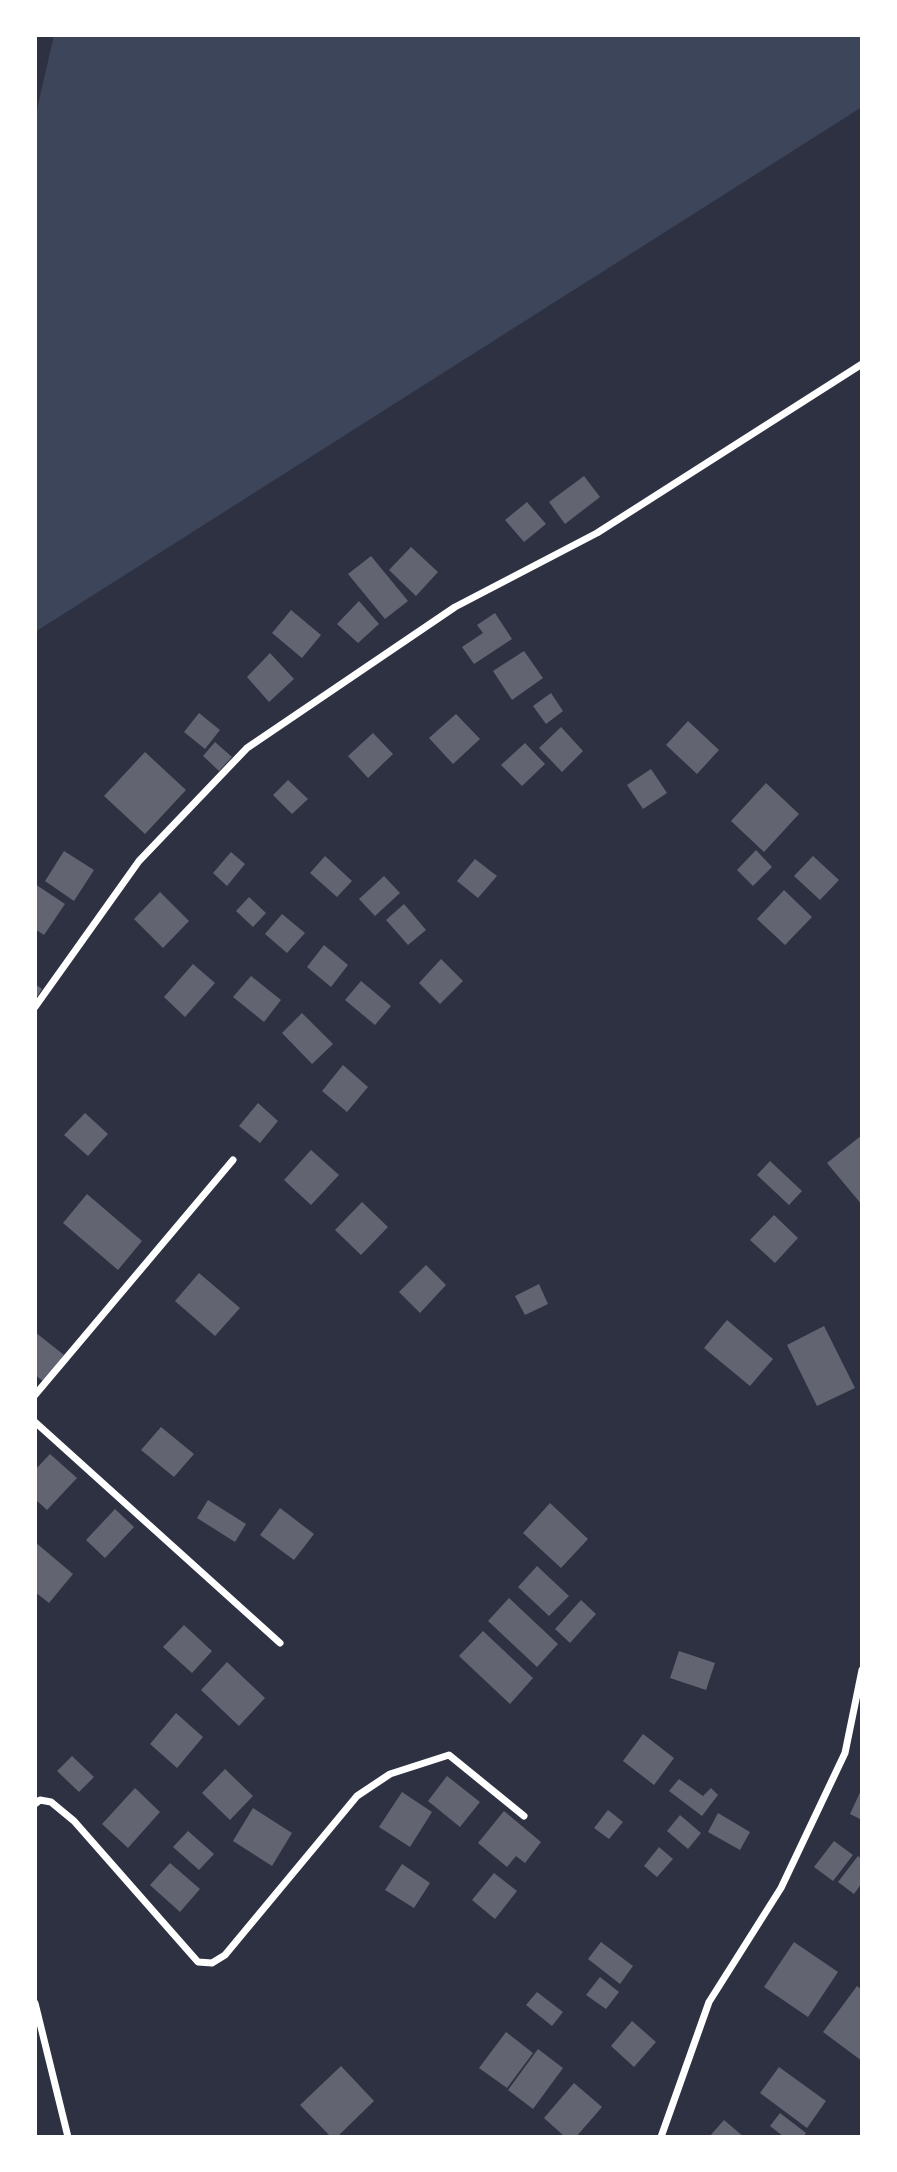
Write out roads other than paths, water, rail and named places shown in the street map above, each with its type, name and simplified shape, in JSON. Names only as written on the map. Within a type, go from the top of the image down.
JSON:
[{"type":"street","points":[[35,1007],[139,861],[247,748],[455,607],[597,533],[862,364]]},
{"type":"street","points":[[35,1395],[233,1160]]},
{"type":"street","points":[[35,1422],[280,1643]]},
{"type":"street","points":[[661,2137],[709,2003],[781,1888],[845,1753],[862,1670]]},
{"type":"street","points":[[35,1804],[40,1800],[51,1802],[74,1821],[198,1962],[212,1963],[225,1955],[357,1796],[390,1774],[449,1755],[524,1816]]},
{"type":"street","points":[[35,2003],[68,2137]]}]
